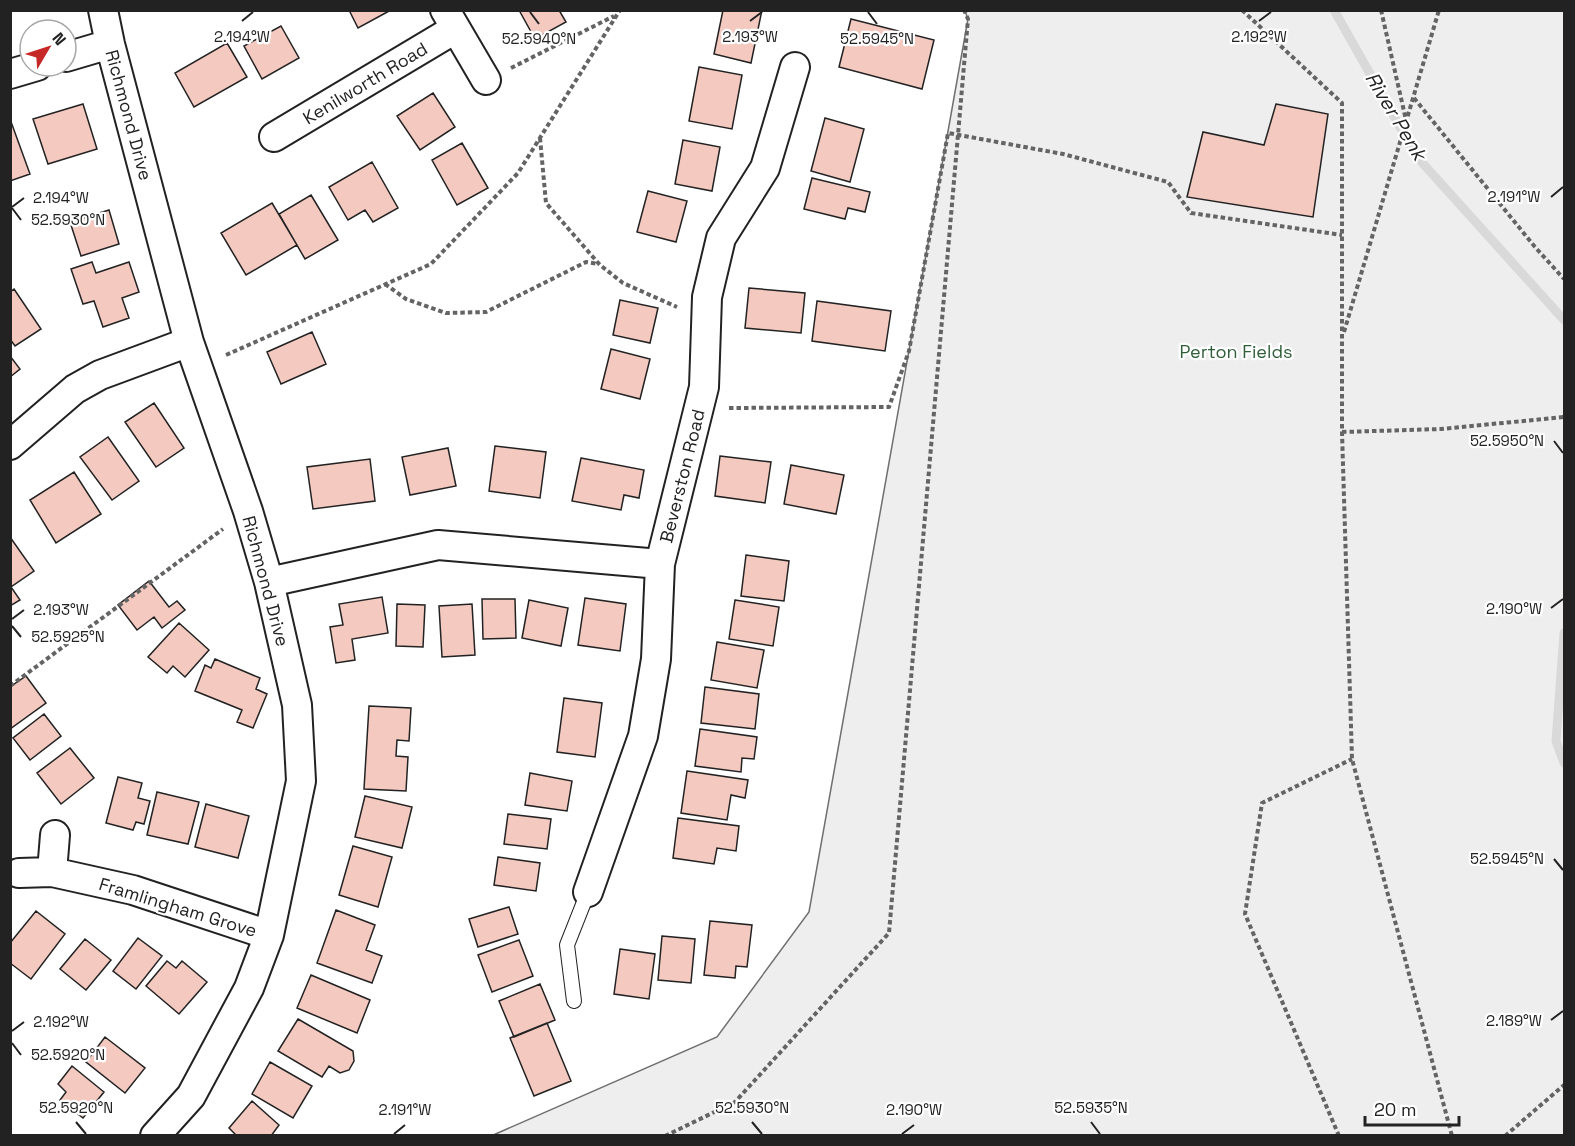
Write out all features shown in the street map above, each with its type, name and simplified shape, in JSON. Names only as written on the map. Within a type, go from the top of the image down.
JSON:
[{"type":"street","name":"Richmond Drive","points":[[103,10],[110,44],[194,355],[248,511],[269,582],[297,705],[301,781],[269,935],[249,988],[191,1096],[155,1136]]},
{"type":"street","name":"Kenilworth Road","points":[[274,137],[450,20],[486,80]]},
{"type":"street","points":[[78,53],[110,44]]},
{"type":"street","name":"Beverston Road","points":[[588,892],[643,736],[656,659],[660,564],[704,387],[707,297],[721,238],[765,168],[795,67]]},
{"type":"street","points":[[10,445],[75,389],[100,375],[194,355]]},
{"type":"street","points":[[269,582],[438,545],[660,564]]},
{"type":"street","points":[[52,872],[56,835]]},
{"type":"street","name":"Framlingham Grove","points":[[19,873],[52,872],[133,890],[269,935]]},
{"type":"lane","points":[[574,1001],[567,945],[588,892]]},
{"type":"path","points":[[194,355],[385,284],[431,264],[518,172],[620,10]]},
{"type":"path","points":[[665,1136],[735,1102],[889,933],[968,19],[964,10]]},
{"type":"path","points":[[1242,10],[1342,103],[1342,432],[1352,759],[1452,1136]]},
{"type":"path","points":[[1381,10],[1406,122]]},
{"type":"path","points":[[1342,339],[1397,159],[1439,10]]},
{"type":"path","points":[[486,80],[615,15]]},
{"type":"path","points":[[1414,97],[1534,247],[1564,279]]},
{"type":"path","points":[[698,408],[889,407],[909,351],[948,133],[1063,154],[1168,182],[1191,213],[1342,235]]},
{"type":"path","points":[[540,137],[546,203],[600,265],[623,283],[706,320]]},
{"type":"path","points":[[385,284],[406,299],[446,313],[486,312],[586,262],[600,265]]},
{"type":"path","points":[[1342,432],[1441,429],[1564,417]]},
{"type":"path","points":[[10,686],[248,511]]},
{"type":"path","points":[[1339,1136],[1245,914],[1262,803],[1352,759]]},
{"type":"path","points":[[1505,1136],[1564,1085]]},
{"type":"green space","name":"Perton Fields","points":[[965,11],[1564,11],[1564,1135],[491,1136],[717,1037],[809,912],[968,19]]},
{"type":"building","points":[[349,10],[391,10],[358,28]]},
{"type":"building","points":[[519,10],[559,10],[566,22],[535,39]]},
{"type":"building","points":[[723,10],[762,10],[751,63],[714,54]]},
{"type":"building","points":[[851,19],[934,40],[922,89],[839,67]]},
{"type":"building","points":[[281,26],[299,58],[262,79],[244,46]]},
{"type":"building","points":[[227,43],[247,77],[194,107],[175,73]]},
{"type":"building","points":[[699,67],[742,75],[732,129],[689,121]]},
{"type":"building","points":[[433,93],[455,127],[420,150],[397,116]]},
{"type":"building","points":[[83,104],[97,149],[48,164],[33,119]]},
{"type":"building","points":[[1276,104],[1328,114],[1313,217],[1187,197],[1203,132],[1264,145]]},
{"type":"building","points":[[825,118],[864,129],[850,182],[811,171]]},
{"type":"building","points":[[10,119],[30,174],[10,181]]},
{"type":"building","points":[[683,140],[720,147],[712,191],[675,184]]},
{"type":"building","points":[[462,143],[488,188],[457,205],[432,160]]},
{"type":"building","points":[[372,162],[398,208],[373,222],[365,210],[348,220],[329,187]]},
{"type":"building","points":[[812,178],[870,192],[865,212],[848,208],[845,219],[804,209]]},
{"type":"building","points":[[648,191],[687,201],[676,242],[637,232]]},
{"type":"building","points":[[311,195],[338,240],[305,259],[279,214]]},
{"type":"building","points":[[272,203],[297,245],[246,275],[221,233]]},
{"type":"building","points":[[109,210],[119,244],[81,256],[70,222]]},
{"type":"building","points":[[92,262],[96,273],[129,262],[139,292],[122,298],[129,318],[103,327],[94,301],[83,304],[71,269]]},
{"type":"building","points":[[749,288],[805,293],[801,333],[745,328]]},
{"type":"building","points":[[14,289],[41,329],[15,346],[10,339],[10,292]]},
{"type":"building","points":[[620,300],[658,308],[650,343],[613,335]]},
{"type":"building","points":[[817,301],[891,311],[885,351],[812,341]]},
{"type":"building","points":[[312,332],[326,364],[281,384],[267,352]]},
{"type":"building","points":[[611,349],[650,359],[640,399],[601,389]]},
{"type":"building","points":[[10,356],[20,369],[10,377]]},
{"type":"building","points":[[154,403],[184,448],[156,467],[125,422]]},
{"type":"building","points":[[108,437],[139,481],[112,500],[80,457]]},
{"type":"building","points":[[495,446],[546,452],[540,498],[489,491]]},
{"type":"building","points":[[448,448],[456,486],[410,495],[402,457]]},
{"type":"building","points":[[720,456],[771,462],[765,503],[715,496]]},
{"type":"building","points":[[581,458],[644,470],[639,498],[624,495],[621,510],[572,501]]},
{"type":"building","points":[[370,459],[375,501],[313,509],[307,467]]},
{"type":"building","points":[[791,465],[844,475],[836,514],[784,504]]},
{"type":"building","points":[[74,472],[101,514],[56,543],[30,500]]},
{"type":"building","points":[[10,537],[34,571],[11,587],[20,600],[10,606]]},
{"type":"building","points":[[746,555],[789,561],[784,601],[741,596]]},
{"type":"building","points":[[149,581],[169,607],[177,601],[185,610],[162,628],[154,617],[137,630],[118,605]]},
{"type":"building","points":[[382,597],[388,633],[352,639],[355,660],[336,663],[330,627],[343,625],[339,604]]},
{"type":"building","points":[[585,598],[626,604],[620,651],[578,645]]},
{"type":"building","points":[[482,599],[515,599],[516,638],[483,639]]},
{"type":"building","points":[[529,600],[568,608],[561,646],[522,638]]},
{"type":"building","points":[[735,600],[779,607],[773,646],[729,639]]},
{"type":"building","points":[[397,604],[425,605],[423,647],[396,646]]},
{"type":"building","points":[[472,604],[475,655],[442,657],[439,606]]},
{"type":"building","points":[[179,623],[209,650],[185,677],[173,666],[167,673],[148,657]]},
{"type":"building","points":[[717,642],[764,650],[757,688],[711,680]]},
{"type":"building","points":[[215,659],[260,678],[256,689],[267,694],[253,728],[237,722],[242,710],[195,691],[205,665],[211,668]]},
{"type":"building","points":[[26,676],[46,703],[10,729],[10,687]]},
{"type":"building","points":[[705,687],[759,694],[755,729],[701,723]]},
{"type":"building","points":[[564,698],[602,703],[595,757],[557,752]]},
{"type":"building","points":[[369,706],[411,708],[409,741],[397,740],[396,756],[408,757],[406,791],[364,789]]},
{"type":"building","points":[[44,714],[61,736],[30,760],[13,738]]},
{"type":"building","points":[[700,729],[757,737],[754,759],[742,758],[741,772],[695,766]]},
{"type":"building","points":[[70,748],[94,778],[61,804],[37,773]]},
{"type":"building","points":[[687,771],[748,780],[745,798],[731,795],[727,820],[681,813]]},
{"type":"building","points":[[530,773],[572,781],[567,811],[525,805]]},
{"type":"building","points":[[118,777],[142,783],[138,798],[150,801],[144,824],[136,822],[133,830],[106,823]]},
{"type":"building","points":[[157,792],[199,802],[188,844],[147,835]]},
{"type":"building","points":[[365,796],[412,807],[402,848],[355,837]]},
{"type":"building","points":[[206,804],[249,816],[238,858],[195,847]]},
{"type":"building","points":[[508,814],[551,819],[547,849],[504,844]]},
{"type":"building","points":[[678,818],[739,826],[736,851],[717,848],[714,864],[673,858]]},
{"type":"building","points":[[353,846],[392,857],[378,907],[339,895]]},
{"type":"building","points":[[498,857],[540,863],[536,891],[494,885]]},
{"type":"building","points":[[509,907],[518,934],[478,947],[469,919]]},
{"type":"building","points":[[336,910],[375,925],[366,950],[382,956],[372,983],[317,963]]},
{"type":"building","points":[[36,911],[65,934],[31,979],[10,963],[10,943]]},
{"type":"building","points":[[710,921],[752,925],[747,967],[736,966],[735,978],[704,975]]},
{"type":"building","points":[[662,936],[695,939],[691,983],[658,980]]},
{"type":"building","points":[[138,938],[162,956],[136,989],[113,971]]},
{"type":"building","points":[[85,939],[111,960],[86,990],[60,969]]},
{"type":"building","points":[[519,940],[533,976],[492,992],[478,955]]},
{"type":"building","points":[[620,949],[655,954],[649,999],[614,994]]},
{"type":"building","points":[[167,961],[176,968],[182,961],[207,982],[179,1014],[146,986]]},
{"type":"building","points":[[311,975],[370,1000],[357,1033],[297,1008]]},
{"type":"building","points":[[540,984],[555,1020],[514,1037],[499,1001]]},
{"type":"building","points":[[298,1019],[353,1051],[354,1061],[349,1070],[340,1073],[329,1066],[322,1077],[278,1051]]},
{"type":"building","points":[[547,1023],[571,1081],[534,1096],[510,1038]]},
{"type":"building","points":[[105,1037],[145,1068],[125,1093],[86,1062]]},
{"type":"building","points":[[270,1062],[312,1086],[293,1118],[252,1094]]},
{"type":"building","points":[[72,1066],[104,1092],[83,1118],[60,1100],[66,1092],[58,1084]]},
{"type":"building","points":[[252,1101],[279,1125],[271,1136],[237,1136],[229,1128]]},
{"type":"waterway","name":"River Penk","points":[[1334,10],[1417,157],[1564,320]]},
{"type":"waterway","name":"River Penk","points":[[1564,633],[1556,741],[1564,763]]}]
